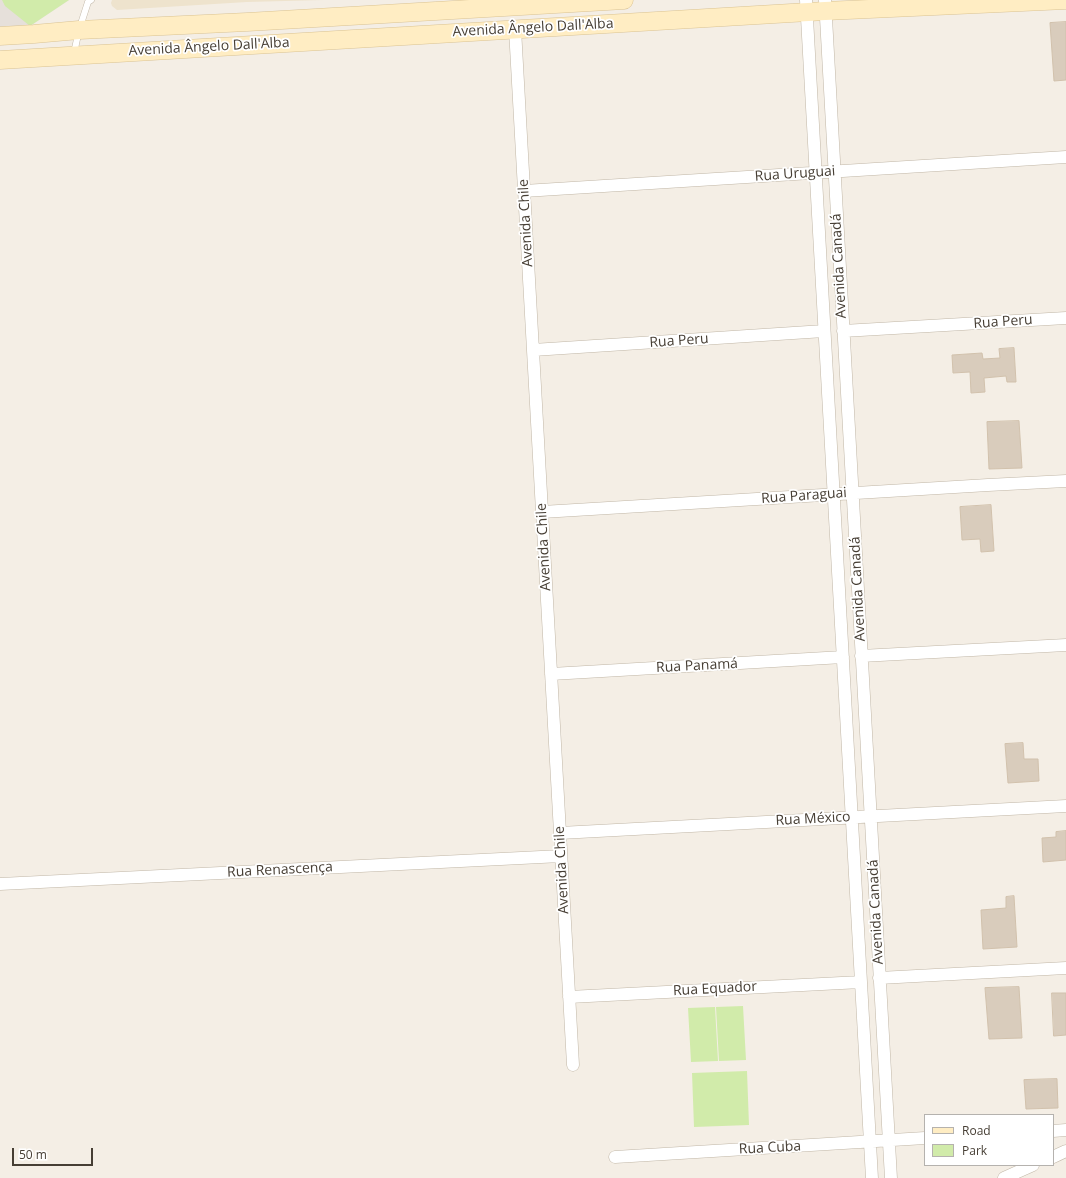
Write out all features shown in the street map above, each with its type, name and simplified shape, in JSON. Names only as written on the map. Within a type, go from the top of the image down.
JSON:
[{"type":"main road","name":"Avenida Ângelo Dall'Alba","points":[[0,36],[79,30],[247,22],[624,0]]},
{"type":"main road","name":"Avenida Ângelo Dall'Alba","points":[[0,60],[516,29],[806,6],[1066,0]]},
{"type":"street","name":"Avenida Canadá","points":[[825,5],[891,1178]]},
{"type":"street","name":"Avenida Canadá","points":[[806,6],[872,1178]]},
{"type":"street","name":"Avenida Chile","points":[[516,29],[573,1065]]},
{"type":"street","name":"Rua Uruguai","points":[[524,191],[1066,157]]},
{"type":"street","name":"Rua Peru","points":[[843,331],[1066,318]]},
{"type":"street","name":"Rua Peru","points":[[533,350],[824,332]]},
{"type":"street","name":"Rua Paraguai","points":[[542,512],[1066,481]]},
{"type":"street","points":[[861,656],[1066,645]]},
{"type":"street","name":"Rua Panamá","points":[[551,674],[843,657]]},
{"type":"street","name":"Rua México","points":[[560,833],[1066,806]]},
{"type":"street","name":"Rua Renascença","points":[[0,884],[561,856]]},
{"type":"street","points":[[879,978],[1066,968]]},
{"type":"street","name":"Rua Equador","points":[[569,997],[861,982]]},
{"type":"street","points":[[1054,1131],[1066,1130]]},
{"type":"street","name":"Rua Cuba","points":[[615,1156],[924,1138]]},
{"type":"street","points":[[1054,1157],[1066,1151]]},
{"type":"street","points":[[1004,1178],[1032,1166]]},
{"type":"lane","points":[[73,56],[88,2],[91,0]]},
{"type":"shaded area","points":[[0,0],[69,0],[30,26],[0,27]]},
{"type":"shaded area","points":[[112,0],[324,0],[247,2],[117,10],[112,6]]},
{"type":"green space","points":[[2,0],[69,0],[30,26],[5,6]]},
{"type":"green space","points":[[743,1006],[746,1060],[719,1061],[716,1007]]},
{"type":"green space","points":[[715,1007],[718,1061],[691,1062],[688,1008]]},
{"type":"green space","points":[[747,1071],[749,1125],[722,1126],[719,1072]]},
{"type":"green space","points":[[719,1072],[722,1126],[694,1127],[692,1073]]},
{"type":"building","points":[[1066,22],[1066,80],[1054,81],[1050,23]]},
{"type":"building","points":[[1014,348],[1016,382],[1007,382],[1006,376],[984,378],[985,392],[971,393],[970,372],[953,373],[952,355],[982,353],[983,359],[1000,358],[999,349]]},
{"type":"building","points":[[1019,421],[1022,468],[989,469],[987,422]]},
{"type":"building","points":[[991,505],[994,551],[981,552],[980,539],[962,540],[960,507]]},
{"type":"building","points":[[1023,743],[1024,759],[1038,759],[1039,781],[1008,783],[1005,744]]},
{"type":"building","points":[[1066,831],[1066,860],[1043,862],[1042,838],[1056,837],[1056,832]]},
{"type":"building","points":[[1014,896],[1017,947],[983,949],[981,910],[1006,908],[1006,897]]},
{"type":"building","points":[[1019,987],[1022,1038],[989,1039],[985,988]]},
{"type":"building","points":[[1052,993],[1066,993],[1066,1035],[1054,1036]]},
{"type":"building","points":[[1057,1079],[1058,1108],[1026,1109],[1024,1080]]}]
